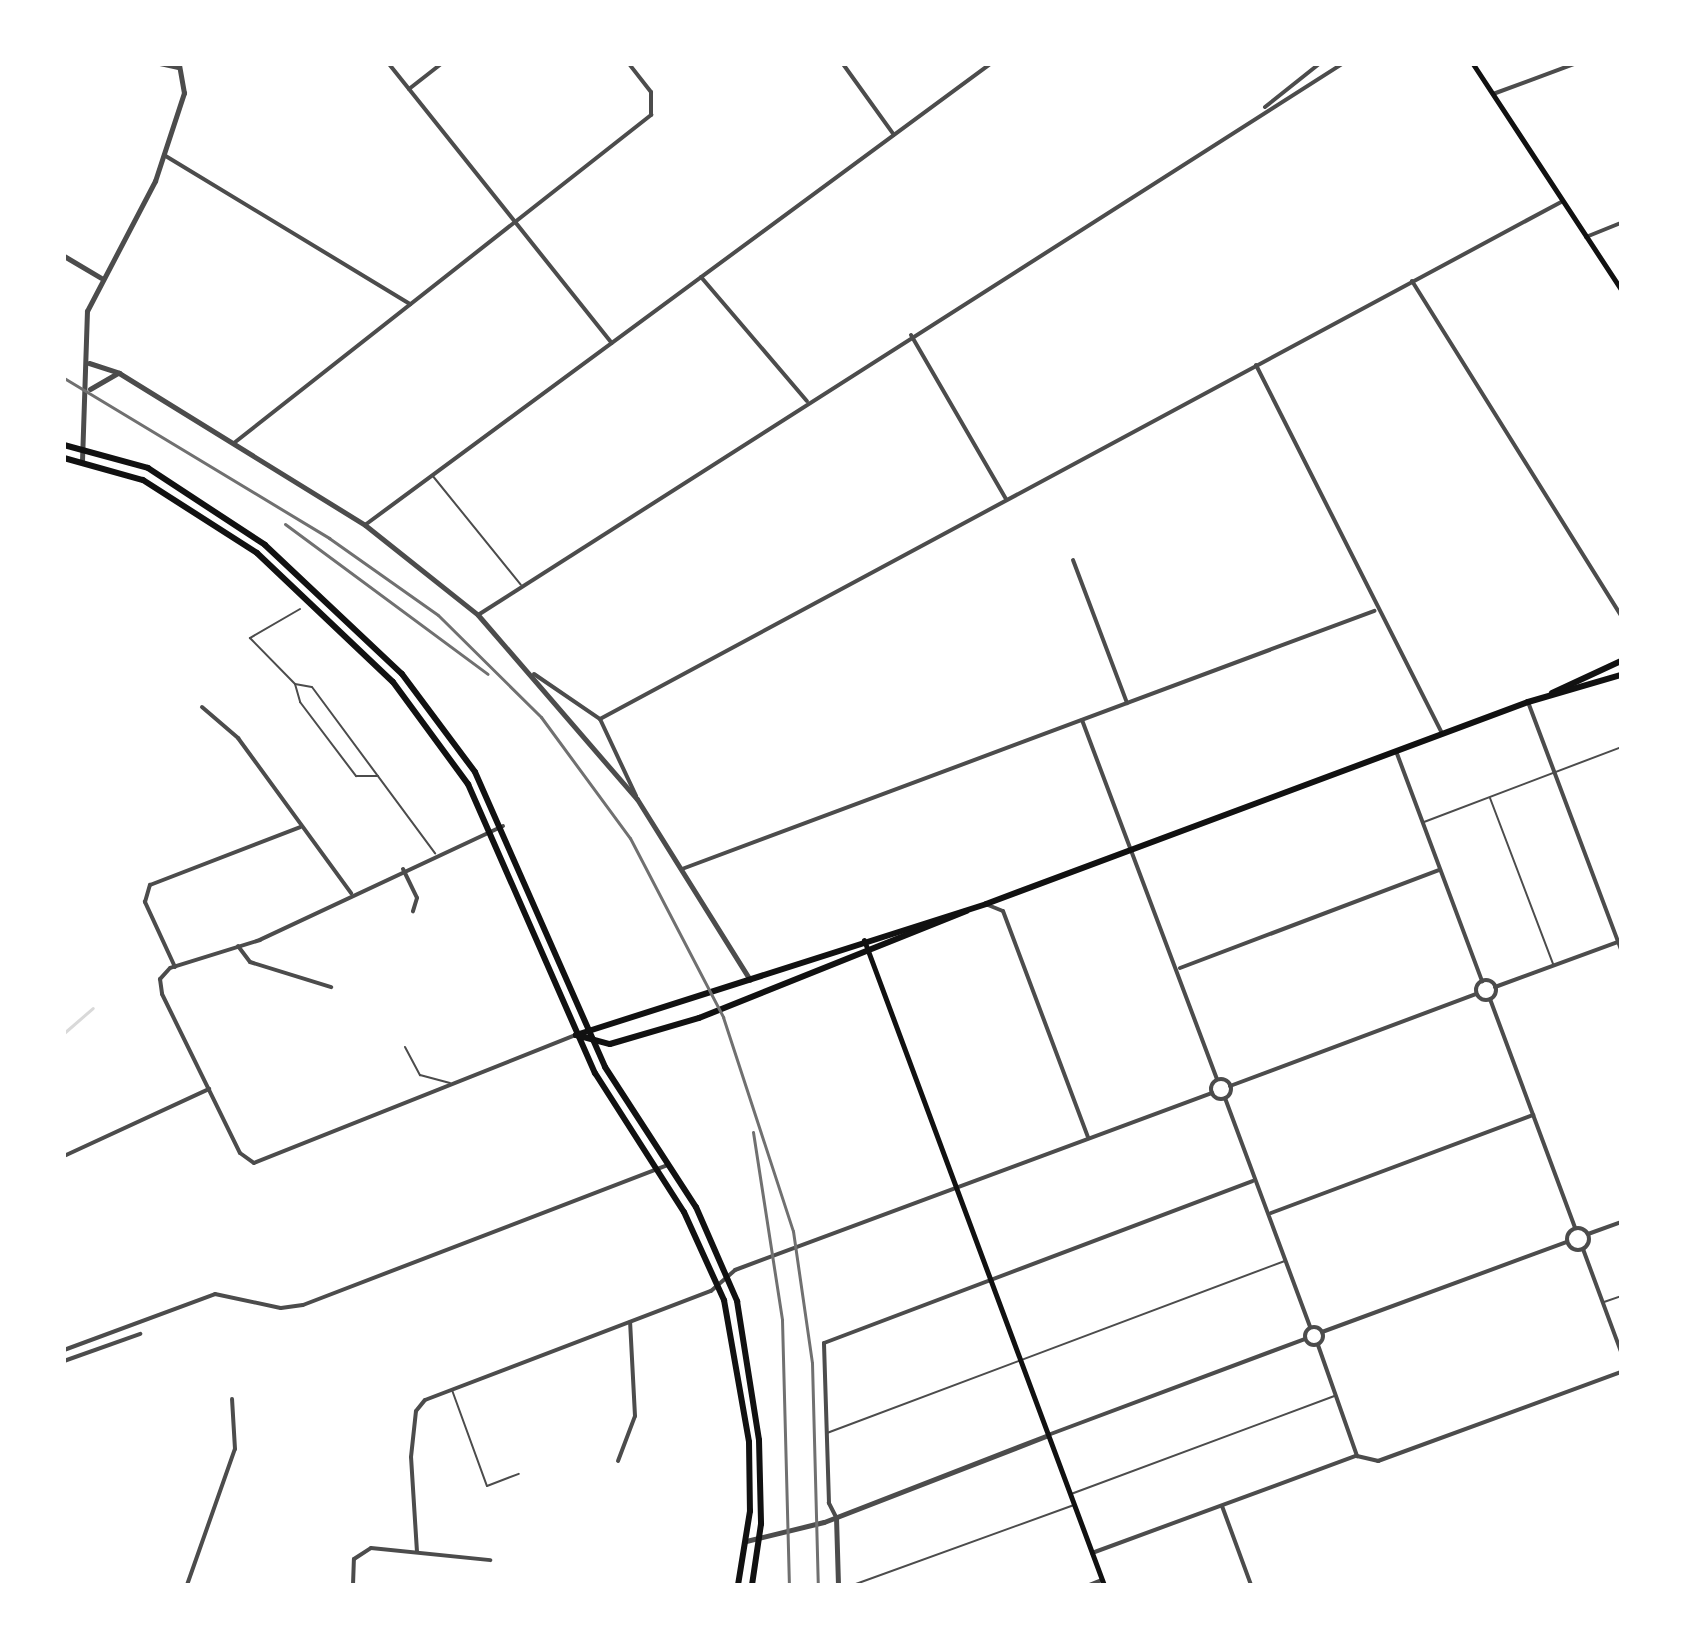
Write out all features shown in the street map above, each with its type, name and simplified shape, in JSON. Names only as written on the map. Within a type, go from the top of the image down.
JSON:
[{"type":"highway","points":[[64,445],[84,448],[179,484],[290,565],[402,674],[475,772],[503,826],[595,1045],[668,1165],[728,1276],[755,1379],[760,1541],[752,1585]]},
{"type":"highway","points":[[64,458],[82,461],[162,491],[281,573],[401,691],[468,784],[491,831],[576,1035],[656,1170],[718,1284],[747,1425],[746,1541],[738,1585]]},
{"type":"highway","points":[[1549,695],[1621,661]]},
{"type":"highway","points":[[576,1035],[864,940],[986,904],[1528,702],[1621,675]]},
{"type":"highway","points":[[576,1035],[595,1045],[699,1018],[970,909]]},
{"type":"main road","points":[[1473,64],[1621,289]]},
{"type":"main road","points":[[864,940],[1103,1583]]},
{"type":"street","points":[[82,461],[92,379],[87,311],[164,155],[184,93],[179,66],[160,64]]},
{"type":"street","points":[[389,64],[612,343]]},
{"type":"street","points":[[409,89],[441,64]]},
{"type":"street","points":[[234,443],[654,110],[651,92],[629,64]]},
{"type":"street","points":[[843,64],[894,135]]},
{"type":"street","points":[[365,525],[990,64]]},
{"type":"street","points":[[1263,109],[1319,64]]},
{"type":"street","points":[[478,615],[1263,109],[1342,64]]},
{"type":"street","points":[[1493,94],[1574,64]]},
{"type":"street","points":[[164,155],[410,304]]},
{"type":"street","points":[[600,719],[1563,201]]},
{"type":"street","points":[[1586,237],[1621,223]]},
{"type":"street","points":[[64,256],[101,278]]},
{"type":"street","points":[[701,277],[807,401]]},
{"type":"street","points":[[1412,281],[1621,615]]},
{"type":"street","points":[[911,335],[1006,499]]},
{"type":"street","points":[[89,363],[119,373],[365,525],[478,615],[534,674],[637,799],[750,980]]},
{"type":"street","points":[[1256,365],[1374,611],[1442,734]]},
{"type":"street","points":[[92,379],[119,373]]},
{"type":"street","points":[[1073,560],[1127,703]]},
{"type":"street","points":[[682,869],[1374,611]]},
{"type":"street","points":[[534,674],[600,719],[637,799]]},
{"type":"street","points":[[1528,702],[1621,949]]},
{"type":"street","points":[[202,707],[232,730],[351,893]]},
{"type":"street","points":[[1082,720],[1179,968],[1217,1080],[1212,1093]]},
{"type":"street","points":[[1396,751],[1482,981],[1495,987],[1620,941]]},
{"type":"street","points":[[503,826],[435,853],[238,946],[175,967],[162,974],[161,989],[243,1157],[254,1163],[463,1084],[576,1035]]},
{"type":"street","points":[[175,967],[145,902],[150,885],[300,827]]},
{"type":"street","points":[[403,869],[417,898],[413,911]]},
{"type":"street","points":[[1179,968],[1440,870]]},
{"type":"street","points":[[986,904],[1003,911],[1088,1137]]},
{"type":"street","points":[[238,946],[250,962],[331,987]]},
{"type":"street","points":[[1476,994],[1482,981]]},
{"type":"street","points":[[1495,987],[1490,999],[1575,1228],[1588,1234],[1621,1222]]},
{"type":"street","points":[[1217,1080],[1230,1086],[1476,994],[1490,999]]},
{"type":"street","points":[[1230,1086],[1225,1098],[1252,1181],[1271,1213],[1310,1327],[1305,1339]]},
{"type":"street","points":[[64,1156],[209,1089]]},
{"type":"street","points":[[417,1552],[416,1411],[452,1389],[630,1322],[718,1284],[728,1276],[1088,1137],[1212,1093],[1225,1098]]},
{"type":"street","points":[[1271,1213],[1533,1115]]},
{"type":"street","points":[[64,1350],[215,1294],[281,1308],[303,1305],[668,1165]]},
{"type":"street","points":[[838,1585],[836,1517],[826,1433],[824,1343],[1252,1181]]},
{"type":"street","points":[[1310,1327],[1322,1332],[1567,1242],[1575,1228]]},
{"type":"street","points":[[1588,1234],[1583,1249],[1621,1352]]},
{"type":"street","points":[[1567,1242],[1583,1249]]},
{"type":"street","points":[[618,1461],[635,1416],[630,1322]]},
{"type":"street","points":[[1322,1332],[1318,1345],[1357,1456]]},
{"type":"street","points":[[64,1361],[140,1334]]},
{"type":"street","points":[[746,1541],[780,1537],[824,1522],[1305,1339],[1318,1345]]},
{"type":"street","points":[[1092,1553],[1357,1456],[1378,1461],[1621,1372]]},
{"type":"street","points":[[187,1585],[235,1449],[232,1399]]},
{"type":"street","points":[[1222,1506],[1251,1585]]},
{"type":"street","points":[[353,1585],[361,1551],[417,1552],[490,1560]]},
{"type":"street","points":[[1089,1585],[1103,1583]]},
{"type":"lane","points":[[432,475],[521,585]]},
{"type":"lane","points":[[300,609],[250,638],[295,684],[300,702],[356,776],[378,776]]},
{"type":"lane","points":[[295,684],[312,687],[435,853]]},
{"type":"lane","points":[[1423,822],[1621,747]]},
{"type":"lane","points":[[1490,797],[1553,965]]},
{"type":"lane","points":[[405,1047],[426,1079],[463,1084]]},
{"type":"lane","points":[[826,1433],[1019,1358],[1285,1261]]},
{"type":"lane","points":[[1603,1303],[1621,1296]]},
{"type":"lane","points":[[452,1389],[487,1486],[519,1474]]},
{"type":"lane","points":[[1070,1494],[1336,1396]]},
{"type":"lane","points":[[853,1585],[1074,1504]]},
{"type":"waterway","points":[[64,1033],[93,1008]]},
{"type":"waterway","points":[[90,1585],[113,1585]]},
{"type":"railway","points":[[64,378],[329,538],[438,615],[541,717],[630,838],[723,1017],[793,1231],[812,1363],[818,1585]]},
{"type":"railway","points":[[285,524],[488,674]]},
{"type":"railway","points":[[753,1132],[782,1320],[789,1585]]}]
